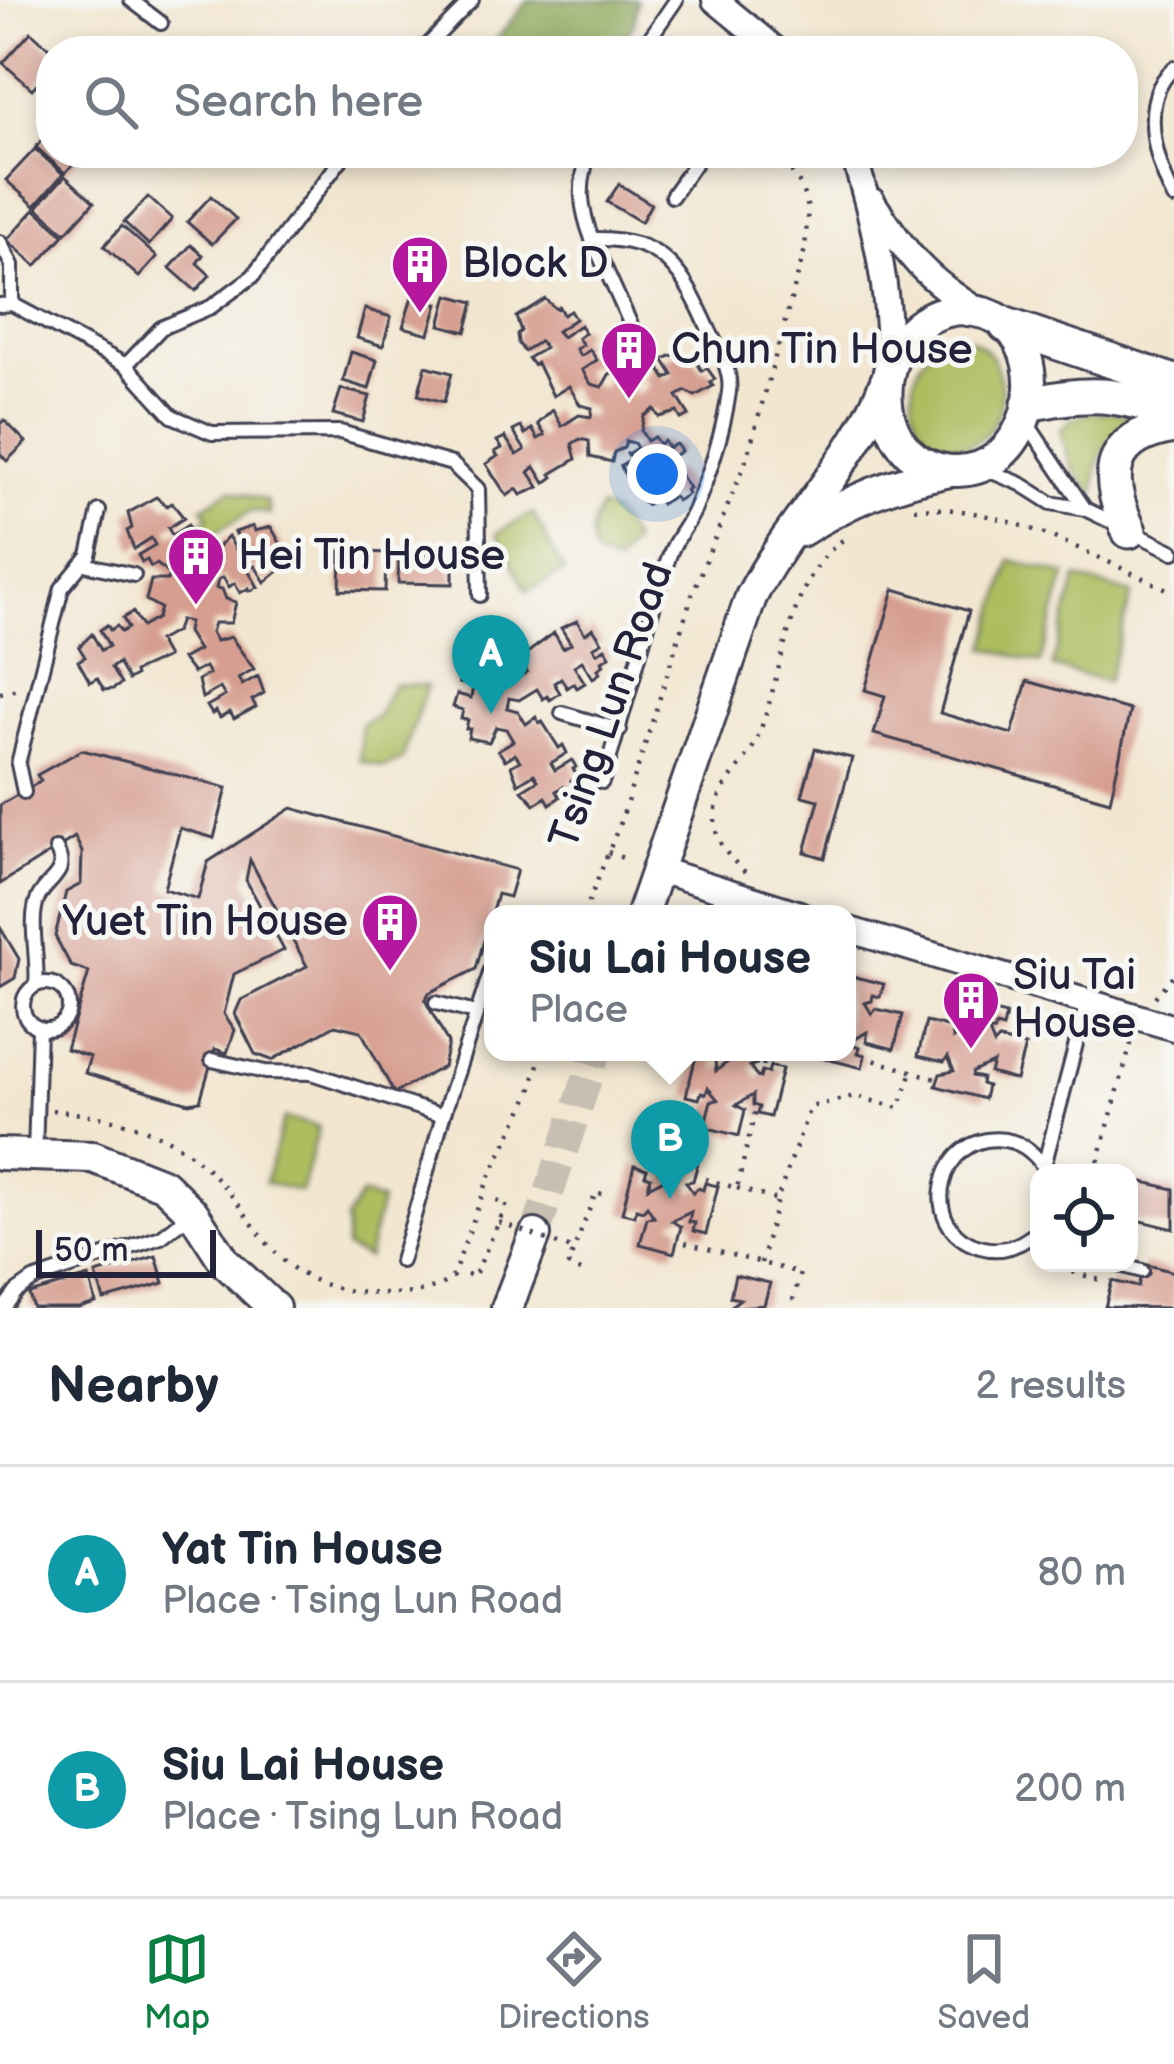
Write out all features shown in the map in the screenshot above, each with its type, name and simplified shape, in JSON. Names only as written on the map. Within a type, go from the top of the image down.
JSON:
[{"type":"main road","points":[[993,319],[1174,382]]},
{"type":"main road","points":[[1027,412],[1092,393],[1113,394],[1174,412]]},
{"type":"main road","points":[[1129,531],[1113,494],[1118,457],[1142,434],[1174,426]]},
{"type":"street","points":[[715,0],[759,36]]},
{"type":"street","points":[[858,168],[887,311],[888,411],[905,446],[931,465],[965,469]]},
{"type":"street","points":[[787,539],[866,494],[898,482],[965,469],[1013,443],[1027,412],[1024,355],[993,319],[938,286],[907,253],[864,189]]},
{"type":"street","points":[[645,905],[752,597],[769,562],[864,431],[904,338],[930,315],[961,309],[993,319]]},
{"type":"street","points":[[659,869],[772,905]]},
{"type":"street","points":[[856,932],[1174,1028]]},
{"type":"street","points":[[0,1154],[93,1157],[164,1185],[193,1213],[225,1262],[274,1304]]},
{"type":"street","points":[[507,1308],[535,1235]]},
{"type":"lane","points":[[131,0],[161,23]]},
{"type":"lane","points":[[437,36],[472,0]]},
{"type":"lane","points":[[651,36],[676,0]]},
{"type":"lane","points":[[1174,68],[1164,77],[1153,137],[1161,172],[1174,198]]},
{"type":"lane","points":[[126,365],[160,328],[211,307],[253,276],[335,168]]},
{"type":"lane","points":[[584,168],[580,207],[636,337]]},
{"type":"lane","points":[[672,196],[691,168]]},
{"type":"lane","points":[[592,239],[623,238],[677,268],[688,283],[729,380],[697,505],[670,553],[602,782]]},
{"type":"lane","points":[[0,242],[12,265],[6,304],[126,365],[172,416],[212,434],[340,432],[452,464],[478,489],[480,595]]},
{"type":"lane","points":[[1027,412],[1085,509]]},
{"type":"lane","points":[[965,469],[1052,503],[1085,509],[1174,552]]},
{"type":"lane","points":[[24,792],[18,764],[62,587],[84,564],[99,511]]},
{"type":"lane","points":[[84,564],[134,575]]},
{"type":"lane","points":[[562,712],[620,730]]},
{"type":"lane","points":[[35,1157],[39,1028],[23,1011],[25,996],[37,985],[39,958],[33,919],[39,896],[60,873],[62,864],[56,849]]},
{"type":"lane","points":[[37,985],[58,986],[71,1015],[53,1028],[39,1028]]},
{"type":"lane","points":[[401,1261],[484,990]]},
{"type":"lane","points":[[1046,1164],[1087,1002]]},
{"type":"lane","points":[[436,1004],[476,1013]]},
{"type":"lane","points":[[212,1060],[266,1072],[311,1073],[443,1116]]},
{"type":"lane","points":[[1030,1240],[1011,1248],[974,1246],[946,1220],[941,1183],[961,1151],[977,1142],[1015,1142],[1041,1164]]},
{"type":"lane","points":[[4,1308],[33,1280],[160,1237],[193,1213]]},
{"type":"lane","points":[[1138,1270],[1142,1271]]},
{"type":"path","name":"Tsing Lun Road","points":[[587,905],[622,818],[692,595],[747,458],[809,229],[801,186],[789,168]]},
{"type":"path","points":[[905,510],[968,510],[1008,521],[1174,592]]},
{"type":"path","points":[[721,850],[716,807],[728,777],[752,749],[811,573],[846,538]]},
{"type":"path","points":[[608,852],[623,858]]},
{"type":"path","points":[[1155,998],[1174,974]]},
{"type":"path","points":[[1098,1164],[1134,1034]]},
{"type":"path","points":[[863,1057],[938,1079]]},
{"type":"path","points":[[46,1110],[139,1126],[180,1146],[214,1172],[279,1258],[323,1283],[351,1292],[419,1293],[453,1276],[486,1185],[531,1092],[540,1061]]},
{"type":"path","points":[[763,1066],[764,1061]]},
{"type":"path","points":[[761,1263],[777,1200],[810,1107],[855,1096],[899,1108],[912,1071]]},
{"type":"path","points":[[737,1189],[755,1112]]},
{"type":"path","points":[[705,1179],[777,1200]]},
{"type":"path","points":[[581,1271],[568,1265],[596,1192],[607,1196]]},
{"type":"path","points":[[467,1274],[475,1277],[507,1204],[494,1199]]},
{"type":"path","points":[[499,1222],[574,1250]]},
{"type":"path","points":[[686,1243],[800,1273],[791,1308]]},
{"type":"path","points":[[1073,1272],[1108,1282]]},
{"type":"green space","points":[[528,0],[637,0],[634,24],[625,36],[499,36]]},
{"type":"green space","points":[[962,337],[981,346],[993,360],[1001,398],[987,432],[973,443],[953,446],[934,440],[922,427],[914,410],[913,390],[926,354],[941,342]]},
{"type":"green space","points":[[1113,412],[1132,420],[1104,451],[1092,494],[1071,466],[1060,431],[1077,417]]},
{"type":"green space","points":[[230,490],[267,501],[270,514],[252,511],[211,535],[202,522],[209,517],[203,507]]},
{"type":"green space","points":[[600,507],[614,514],[633,541],[616,564],[596,557],[591,544]]},
{"type":"green space","points":[[533,513],[564,572],[527,591],[496,533]]},
{"type":"green space","points":[[1011,560],[1066,575],[1041,663],[986,648]]},
{"type":"green space","points":[[1077,578],[1132,594],[1107,682],[1052,667]]},
{"type":"green space","points":[[393,684],[427,686],[402,760],[383,767],[360,761],[361,724],[378,715]]},
{"type":"green space","points":[[284,1118],[319,1127],[301,1192],[265,1182]]},
{"type":"green space","points":[[361,1195],[381,1201],[367,1258],[346,1248],[346,1219]]},
{"type":"building","points":[[31,32],[36,36],[36,85],[32,89],[3,63]]},
{"type":"building","points":[[35,149],[36,168],[56,168],[63,174],[35,206],[6,180]]},
{"type":"building","points":[[65,176],[94,202],[66,233],[37,207]]},
{"type":"building","points":[[619,184],[651,204],[641,222],[607,202]]},
{"type":"building","points":[[211,196],[236,219],[212,244],[187,222]]},
{"type":"building","points":[[148,197],[172,219],[149,245],[124,222]]},
{"type":"building","points":[[35,209],[64,235],[36,266],[7,240]]},
{"type":"building","points":[[122,226],[157,257],[139,277],[104,246]]},
{"type":"building","points":[[191,245],[203,255],[197,263],[210,275],[196,291],[170,268]]},
{"type":"building","points":[[448,295],[474,302],[466,332],[440,325]]},
{"type":"building","name":"Block D","points":[[412,297],[438,304],[429,334],[403,327]]},
{"type":"building","name":"Chun Tin House","points":[[545,299],[563,315],[570,311],[575,319],[557,331],[562,337],[580,325],[585,333],[578,338],[583,345],[576,349],[580,356],[590,350],[597,360],[582,370],[591,384],[602,387],[610,373],[631,377],[632,393],[639,394],[648,385],[642,376],[648,368],[656,363],[666,379],[673,375],[663,359],[681,352],[687,362],[694,358],[702,371],[707,368],[715,379],[710,382],[713,386],[695,396],[686,391],[677,396],[689,415],[681,419],[677,412],[659,417],[654,409],[644,416],[641,431],[647,441],[654,437],[668,448],[676,444],[681,451],[662,463],[668,472],[678,471],[688,494],[661,504],[657,498],[646,505],[633,491],[650,481],[645,474],[629,484],[621,466],[631,460],[627,454],[637,448],[634,443],[626,441],[624,448],[614,452],[612,462],[590,457],[589,441],[580,439],[572,444],[576,459],[553,477],[545,483],[535,467],[529,472],[539,487],[521,495],[517,489],[507,496],[486,464],[502,448],[497,441],[505,437],[517,455],[525,450],[513,431],[521,427],[525,434],[532,429],[538,439],[545,435],[538,424],[553,410],[562,426],[579,415],[591,417],[592,408],[580,405],[569,386],[553,396],[537,363],[533,365],[528,358],[545,348],[540,341],[524,351],[518,343],[521,331],[516,317]]},
{"type":"building","points":[[365,309],[391,317],[383,346],[357,338]]},
{"type":"building","points":[[351,352],[377,360],[369,389],[343,381]]},
{"type":"building","points":[[426,366],[452,373],[444,402],[418,395]]},
{"type":"building","points":[[341,389],[370,396],[363,422],[333,414]]},
{"type":"building","points":[[4,420],[26,442],[7,461],[0,454]]},
{"type":"building","name":"Hei Tin House","points":[[156,497],[167,506],[172,503],[184,518],[168,528],[172,535],[188,525],[192,532],[195,542],[186,547],[190,555],[184,559],[190,568],[207,572],[217,566],[216,549],[228,536],[238,553],[245,549],[235,532],[253,526],[255,531],[271,527],[287,555],[277,566],[280,570],[265,582],[255,566],[248,570],[258,587],[250,591],[240,593],[235,583],[229,587],[223,577],[218,580],[216,588],[236,602],[231,623],[214,623],[211,632],[216,641],[231,637],[254,669],[238,678],[242,685],[258,676],[264,693],[252,700],[256,707],[234,719],[230,712],[220,718],[216,711],[212,714],[207,706],[225,696],[220,688],[202,698],[198,680],[209,674],[205,667],[193,673],[182,659],[198,650],[187,632],[189,622],[180,620],[176,631],[158,641],[167,657],[134,672],[135,676],[128,680],[118,663],[111,668],[121,684],[113,689],[104,690],[97,678],[90,682],[78,661],[85,657],[79,647],[92,634],[101,650],[109,646],[100,630],[107,625],[121,632],[128,628],[123,618],[133,612],[142,627],[157,618],[160,608],[146,600],[151,580],[167,580],[169,574],[157,564],[151,567],[147,560],[142,562],[138,555],[155,545],[151,538],[134,549],[127,531],[132,528],[128,513]]},
{"type":"building","points":[[341,551],[386,553],[385,591],[340,590]]},
{"type":"building","points":[[399,553],[453,554],[453,584],[398,583]]},
{"type":"building","points":[[894,589],[969,611],[940,713],[1012,734],[1027,681],[1130,710],[1110,801],[874,734],[885,696],[865,690]]},
{"type":"building","points":[[577,621],[585,634],[593,628],[602,642],[593,647],[597,653],[605,648],[610,656],[602,661],[600,673],[593,678],[582,661],[574,666],[585,683],[577,688],[574,683],[567,688],[561,678],[554,683],[560,693],[550,700],[543,699],[537,689],[519,700],[509,698],[507,708],[518,711],[526,724],[536,717],[559,748],[563,745],[567,753],[551,763],[555,770],[572,760],[576,767],[578,776],[571,781],[575,788],[567,793],[563,787],[556,791],[560,797],[550,804],[546,797],[535,804],[522,790],[538,780],[534,774],[518,784],[511,766],[520,761],[515,754],[505,760],[498,750],[513,741],[506,729],[496,727],[489,742],[468,738],[468,720],[461,719],[463,710],[453,707],[457,694],[471,698],[473,686],[459,683],[462,671],[473,673],[487,653],[508,658],[509,674],[519,677],[527,672],[523,656],[554,633],[563,648],[571,644],[561,628]]},
{"type":"building","points":[[815,749],[852,758],[825,858],[805,852],[819,800],[802,796]]},
{"type":"building","points":[[82,750],[227,788],[214,838],[180,828],[164,889],[198,899],[208,862],[292,808],[517,870],[509,897],[497,894],[494,905],[484,905],[484,940],[476,969],[429,993],[425,1000],[448,1043],[443,1067],[394,1093],[361,1031],[335,1025],[272,1060],[255,1054],[235,1014],[241,1000],[307,966],[250,860],[246,880],[284,950],[234,974],[224,1014],[235,1030],[227,1053],[215,1049],[200,1101],[189,1103],[85,1073],[90,1057],[66,1049],[89,972],[71,966],[55,936],[66,892],[81,884],[82,852],[75,837],[0,884],[0,805],[41,781],[37,775]]},
{"type":"building","points":[[0,927],[19,959],[15,978],[0,987]]},
{"type":"building","points":[[856,977],[884,984],[880,997],[873,995],[865,1003],[872,1014],[876,1009],[903,1015],[894,1049],[867,1042],[867,1032],[856,1039]]},
{"type":"building","name":"Siu Tai House","points":[[958,1003],[1006,1015],[1003,1028],[988,1030],[994,1045],[999,1040],[1025,1046],[1016,1080],[990,1073],[993,1063],[973,1072],[987,1086],[984,1099],[936,1086],[940,1074],[954,1071],[948,1057],[944,1062],[918,1056],[926,1022],[952,1028],[953,1039],[969,1029],[955,1016]]},
{"type":"building","points":[[856,1046],[860,1047],[858,1053],[865,1055],[862,1068],[834,1061],[856,1061]]},
{"type":"building","points":[[695,1061],[715,1061],[716,1071],[729,1061],[758,1061],[750,1066],[760,1078],[770,1066],[782,1069],[770,1117],[757,1114],[753,1095],[736,1105],[745,1110],[739,1136],[704,1127],[711,1101],[718,1100],[708,1088],[699,1099],[686,1096]]},
{"type":"building","points":[[666,1146],[700,1155],[693,1181],[686,1182],[693,1193],[703,1190],[705,1183],[718,1186],[706,1234],[693,1231],[691,1212],[672,1221],[681,1227],[674,1253],[640,1244],[647,1218],[654,1217],[647,1206],[643,1211],[636,1209],[635,1216],[622,1213],[634,1165],[647,1169],[648,1187],[668,1177],[659,1172]]},
{"type":"building","points":[[1139,1181],[1174,1189],[1174,1229],[1138,1220]]},
{"type":"building","points":[[156,1256],[164,1283],[104,1300],[96,1274]]},
{"type":"building","points":[[1144,1264],[1174,1272],[1174,1308],[1105,1307],[1112,1281],[1138,1287]]},
{"type":"building","points":[[735,1275],[770,1283],[764,1305],[729,1308],[740,1299],[730,1297]]},
{"type":"building","points":[[89,1277],[96,1303],[79,1308],[33,1308],[29,1294]]},
{"type":"tunnel","points":[[535,1235],[593,1061]]},
{"type":"place","name":"Block D","points":[[420,315]]},
{"type":"place","name":"Chun Tin House","points":[[629,401]]},
{"type":"place","name":"Hei Tin House","points":[[196,607]]},
{"type":"place","name":"Yat Tin House","points":[[491,714]]},
{"type":"place","name":"Yuet Tin House","points":[[390,973]]},
{"type":"place","name":"Siu Tai House","points":[[971,1051]]},
{"type":"place","name":"Siu Lai House","points":[[670,1199]]}]
